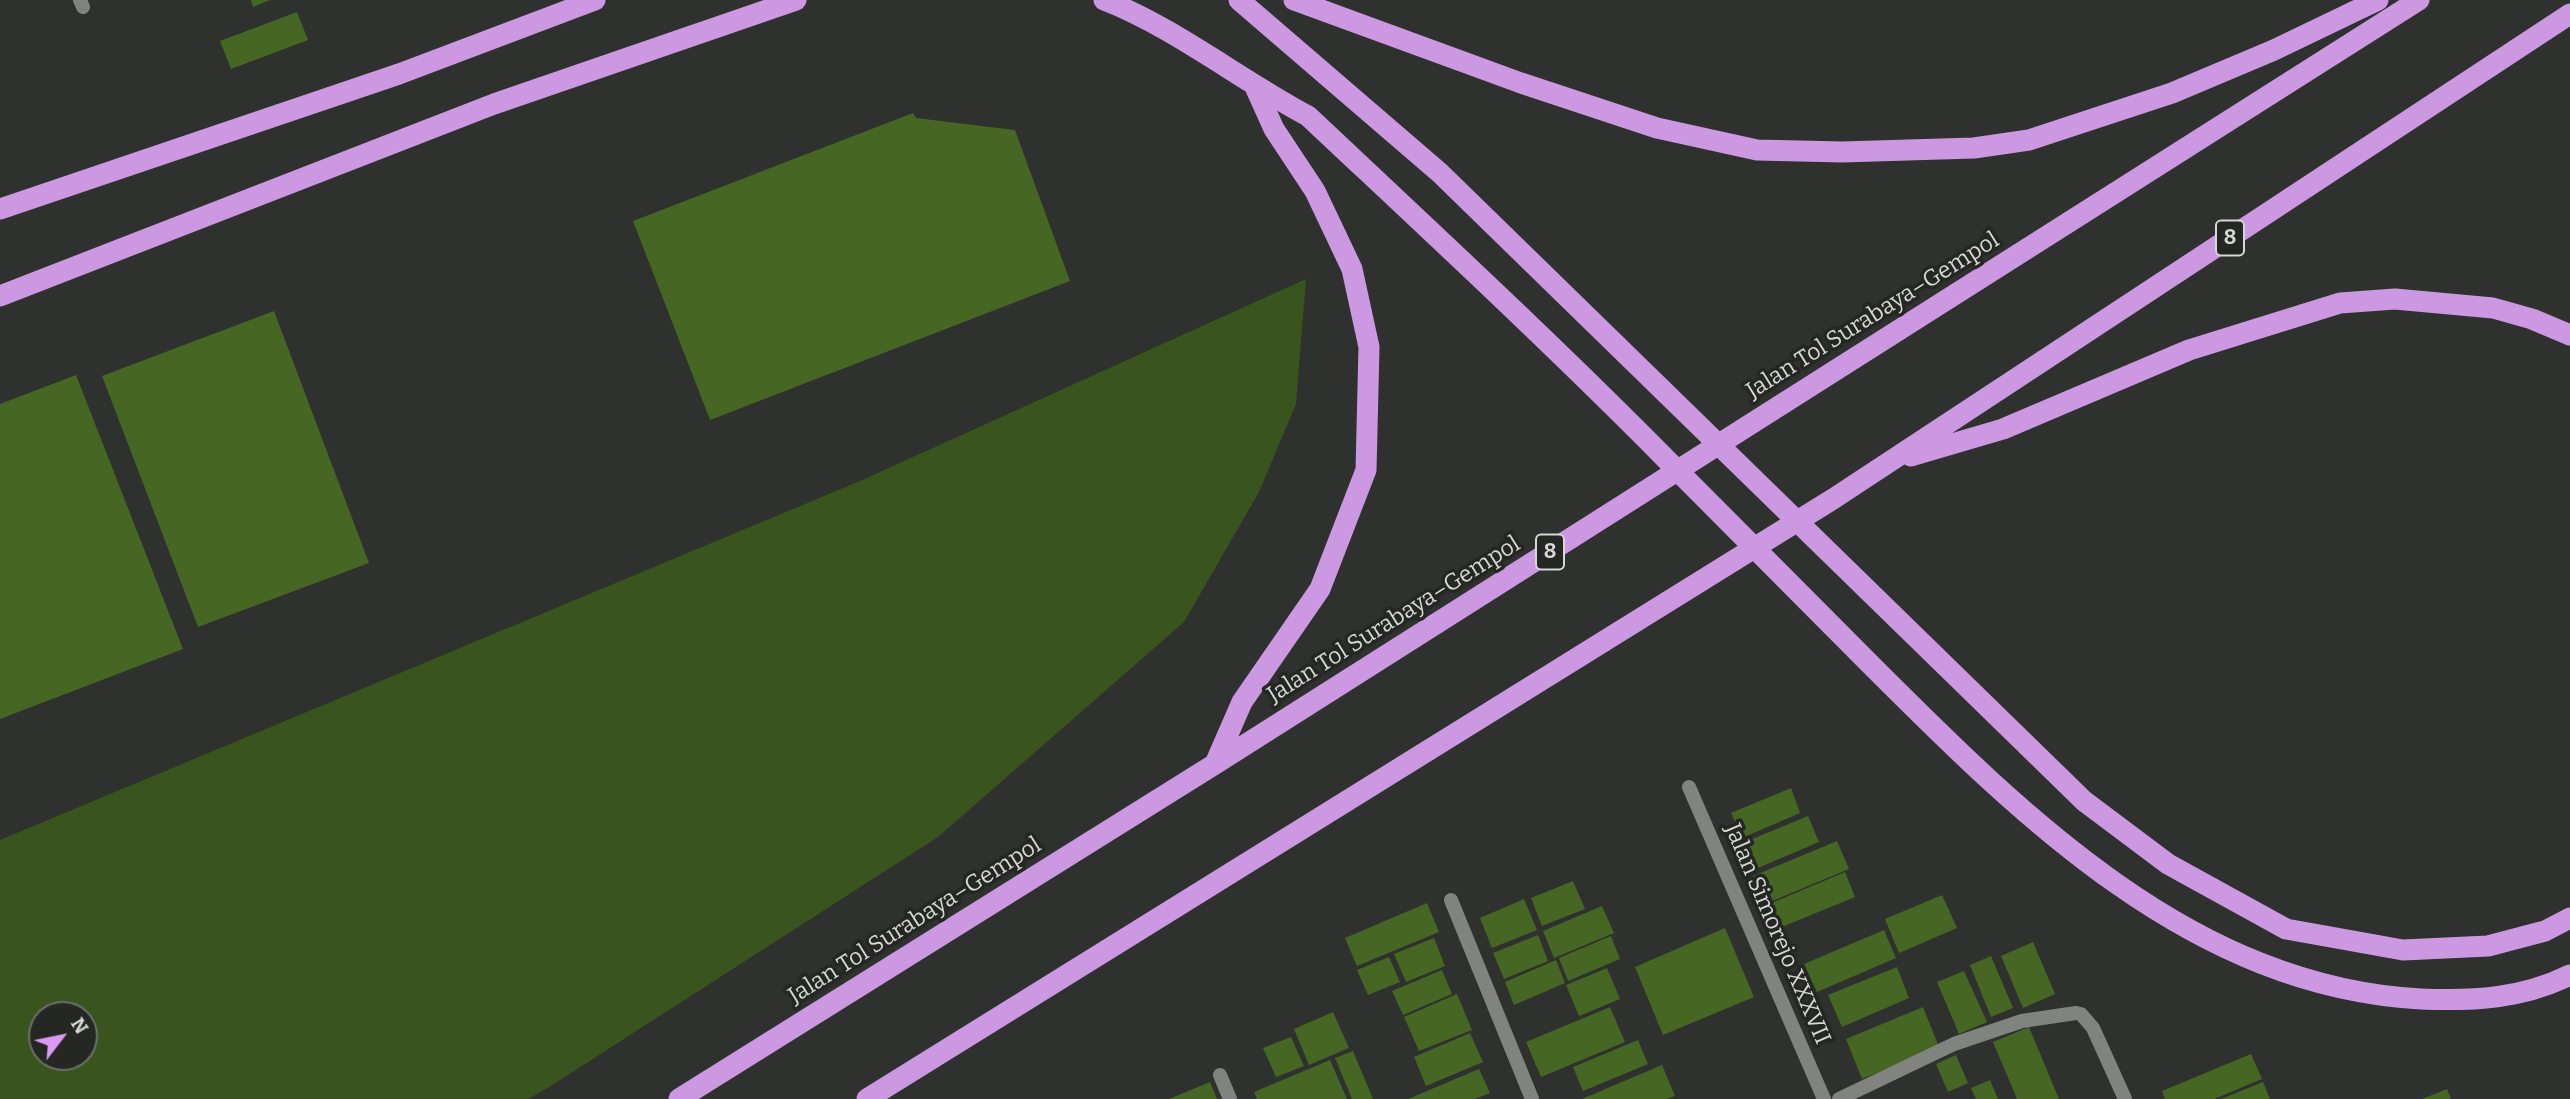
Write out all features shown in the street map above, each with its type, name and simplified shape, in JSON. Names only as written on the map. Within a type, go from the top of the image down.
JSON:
[{"type":"highway","points":[[0,209],[399,74],[595,0]]},
{"type":"highway","points":[[0,296],[494,104],[796,0]]},
{"type":"highway","points":[[1104,0],[1182,42],[1256,89],[1308,116],[1590,383],[1941,735],[2067,850],[2162,916],[2270,968],[2375,996],[2476,1002],[2547,987],[2570,975]]},
{"type":"highway","points":[[1239,0],[1440,173],[2084,802],[2168,864],[2286,929],[2403,950],[2488,946],[2545,931],[2570,918]]},
{"type":"highway","points":[[1294,0],[1521,83],[1657,128],[1757,150],[1842,152],[1974,148],[2029,140],[2172,93],[2274,50],[2378,0]]},
{"type":"highway","name":"Jalan Tol Surabaya–Gempol","points":[[679,1099],[1215,764],[2418,0]]},
{"type":"highway","name":"8","points":[[867,1099],[1890,463],[2570,14]]},
{"type":"highway","points":[[1215,764],[1242,702],[1320,589],[1366,470],[1369,347],[1352,269],[1315,191],[1274,129],[1256,89]]},
{"type":"highway","points":[[1890,463],[2003,429],[2189,350],[2340,303],[2395,299],[2493,309],[2532,319],[2570,335]]},
{"type":"street","name":"Jalan Simorejo XXXVII","points":[[1689,787],[1824,1099]]},
{"type":"street","points":[[1451,900],[1532,1099]]},
{"type":"street","points":[[1839,1099],[1954,1044],[2022,1021],[2076,1013],[2081,1014],[2093,1028],[2125,1099]]},
{"type":"street","points":[[1220,1074],[1230,1099]]},
{"type":"green space","points":[[1306,279],[1296,404],[1259,492],[1184,622],[938,837],[528,1099],[0,1099],[0,840],[860,481]]},
{"type":"building","points":[[251,0],[270,0],[253,7]]},
{"type":"building","points":[[297,12],[308,40],[231,69],[220,41]]},
{"type":"building","points":[[913,113],[916,118],[1015,130],[1070,281],[710,420],[633,221]]},
{"type":"building","points":[[274,311],[369,563],[198,627],[102,376]]},
{"type":"building","points":[[76,375],[183,649],[0,719],[0,404]]},
{"type":"building","points":[[1791,788],[1800,813],[1742,838],[1731,813]]},
{"type":"building","points":[[1808,816],[1819,842],[1751,871],[1740,844]]},
{"type":"building","points":[[1837,841],[1849,869],[1765,904],[1753,876]]},
{"type":"building","points":[[1845,872],[1855,897],[1777,929],[1767,905]]},
{"type":"building","points":[[1573,881],[1585,909],[1542,926],[1531,898]]},
{"type":"building","points":[[1942,895],[1957,928],[1899,953],[1885,919]]},
{"type":"building","points":[[1524,899],[1537,930],[1492,948],[1480,918]]},
{"type":"building","points":[[1427,903],[1439,932],[1357,966],[1345,938]]},
{"type":"building","points":[[1602,906],[1614,933],[1554,958],[1543,931]]},
{"type":"building","points":[[1725,928],[1754,997],[1663,1035],[1635,967]]},
{"type":"building","points":[[1884,930],[1896,958],[1817,992],[1804,964]]},
{"type":"building","points":[[1538,935],[1548,961],[1504,979],[1493,953]]},
{"type":"building","points":[[1611,936],[1620,959],[1568,981],[1559,958]]},
{"type":"building","points":[[1434,938],[1445,966],[1406,982],[1394,954]]},
{"type":"building","points":[[2033,942],[2055,994],[2023,1008],[2001,956]]},
{"type":"building","points":[[1991,956],[2013,1008],[1991,1017],[1970,965]]},
{"type":"building","points":[[1389,957],[1400,982],[1368,995],[1357,970]]},
{"type":"building","points":[[1556,960],[1565,983],[1514,1005],[1505,982]]},
{"type":"building","points":[[1897,967],[1909,998],[1842,1027],[1828,995]]},
{"type":"building","points":[[1607,968],[1620,999],[1579,1016],[1566,985]]},
{"type":"building","points":[[1442,970],[1452,994],[1403,1015],[1392,991]]},
{"type":"building","points":[[1964,971],[1987,1022],[1959,1034],[1937,982]]},
{"type":"building","points":[[1457,994],[1472,1030],[1419,1051],[1404,1017]]},
{"type":"building","points":[[1610,1007],[1625,1042],[1541,1077],[1526,1042]]},
{"type":"building","points":[[1923,1007],[1939,1047],[1862,1079],[1846,1039]]},
{"type":"building","points":[[1333,1012],[1349,1048],[1309,1065],[1294,1029]]},
{"type":"building","points":[[2029,1027],[2059,1099],[2017,1099],[1993,1042]]},
{"type":"building","points":[[1470,1033],[1483,1062],[1426,1086],[1414,1057]]},
{"type":"building","points":[[1291,1037],[1304,1066],[1276,1077],[1263,1048]]},
{"type":"building","points":[[1638,1040],[1648,1064],[1583,1091],[1573,1067]]},
{"type":"building","points":[[1353,1051],[1373,1099],[1352,1099],[1335,1058]]},
{"type":"building","points":[[2251,1054],[2262,1079],[2214,1099],[2165,1099],[2162,1091]]},
{"type":"building","points":[[1956,1055],[1968,1083],[1948,1092],[1936,1064]]},
{"type":"building","points":[[1330,1060],[1347,1099],[1257,1099],[1254,1092]]},
{"type":"building","points":[[1662,1065],[1675,1096],[1667,1099],[1582,1099]]},
{"type":"building","points":[[1479,1069],[1490,1093],[1475,1099],[1408,1099]]},
{"type":"building","points":[[1990,1080],[1998,1099],[1976,1099],[1971,1088]]},
{"type":"building","points":[[1210,1082],[1217,1099],[1169,1099]]},
{"type":"building","points":[[2263,1082],[2270,1099],[2221,1099]]},
{"type":"building","points":[[2447,1089],[2451,1099],[2422,1099]]}]
